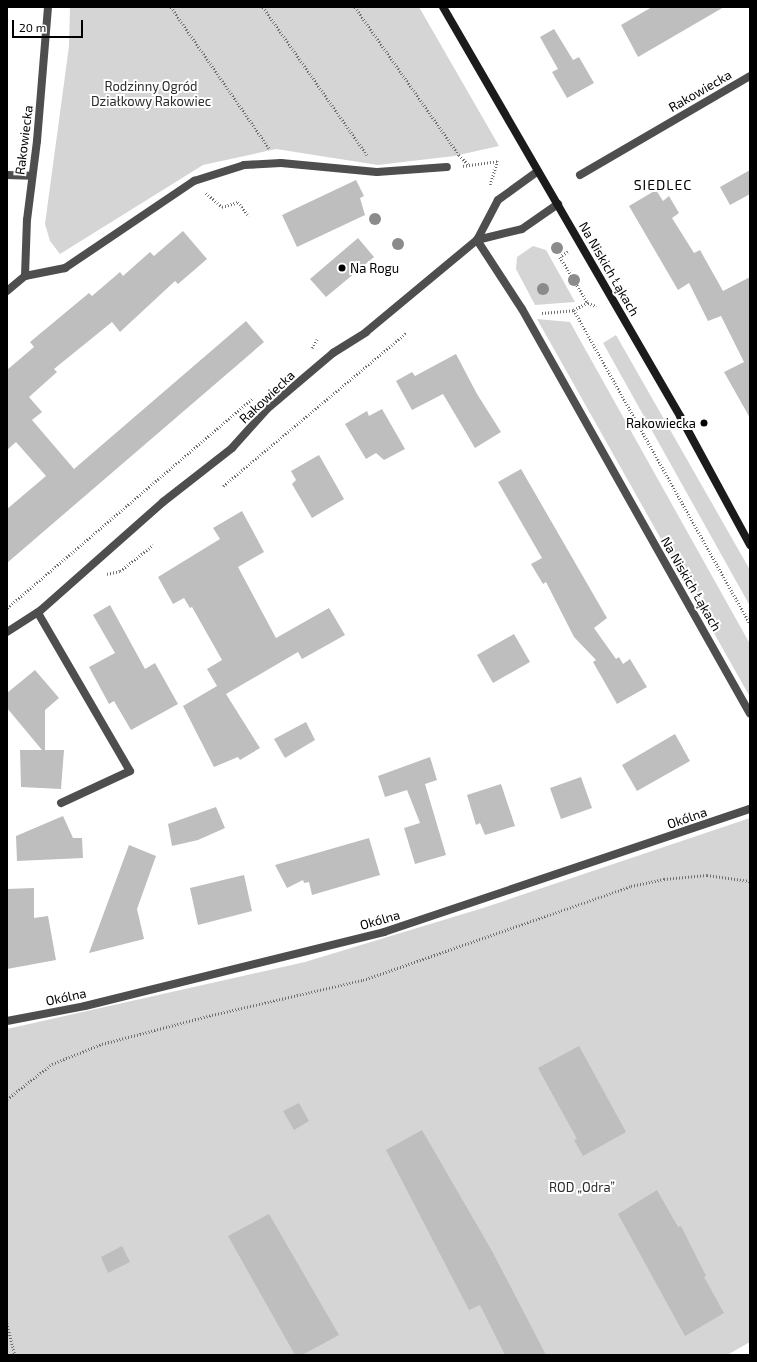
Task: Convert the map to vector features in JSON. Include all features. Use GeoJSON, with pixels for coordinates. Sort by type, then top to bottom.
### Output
{"type":"FeatureCollection","features":[{"type":"Feature","properties":{"kind":"street","name":"Rakowiecka"},"geometry":{"type":"LineString","coordinates":[[25,276],[31,176],[38,134],[48,7]]}},
{"type":"Feature","properties":{"kind":"street","name":"Na Niskich Łąkach"},"geometry":{"type":"LineString","coordinates":[[443,7],[558,204],[750,545]]}},
{"type":"Feature","properties":{"kind":"street","name":"Rakowiecka"},"geometry":{"type":"LineString","coordinates":[[580,175],[750,76]]}},
{"type":"Feature","properties":{"kind":"street"},"geometry":{"type":"LineString","coordinates":[[7,291],[25,276],[65,268],[194,181],[244,165],[281,163],[377,172],[447,168]]}},
{"type":"Feature","properties":{"kind":"street"},"geometry":{"type":"LineString","coordinates":[[477,240],[498,200],[538,171]]}},
{"type":"Feature","properties":{"kind":"street"},"geometry":{"type":"LineString","coordinates":[[7,175],[31,176]]}},
{"type":"Feature","properties":{"kind":"street","name":"Rakowiecka"},"geometry":{"type":"LineString","coordinates":[[7,632],[38,613],[163,502],[232,448],[273,404],[477,240],[522,229],[558,204]]}},
{"type":"Feature","properties":{"kind":"street","name":"Na Niskich Łąkach"},"geometry":{"type":"LineString","coordinates":[[477,240],[527,318],[750,713]]}},
{"type":"Feature","properties":{"kind":"street"},"geometry":{"type":"LineString","coordinates":[[38,613],[130,771],[61,803]]}},
{"type":"Feature","properties":{"kind":"street","name":"Okólna"},"geometry":{"type":"LineString","coordinates":[[7,1021],[85,1006],[384,932],[750,810]]}},
{"type":"Feature","properties":{"kind":"path"},"geometry":{"type":"LineString","coordinates":[[171,7],[281,163]]}},
{"type":"Feature","properties":{"kind":"path"},"geometry":{"type":"LineString","coordinates":[[263,7],[360,142],[377,172]]}},
{"type":"Feature","properties":{"kind":"path"},"geometry":{"type":"LineString","coordinates":[[354,7],[459,155],[469,165]]}},
{"type":"Feature","properties":{"kind":"path"},"geometry":{"type":"LineString","coordinates":[[447,168],[498,161],[495,175],[488,188]]}},
{"type":"Feature","properties":{"kind":"path"},"geometry":{"type":"LineString","coordinates":[[194,181],[222,207],[238,202],[249,216]]}},
{"type":"Feature","properties":{"kind":"path"},"geometry":{"type":"LineString","coordinates":[[569,251],[560,257],[588,303]]}},
{"type":"Feature","properties":{"kind":"path"},"geometry":{"type":"LineString","coordinates":[[527,318],[534,314],[574,310],[588,303],[596,305],[599,311]]}},
{"type":"Feature","properties":{"kind":"path"},"geometry":{"type":"LineString","coordinates":[[574,310],[750,624]]}},
{"type":"Feature","properties":{"kind":"path"},"geometry":{"type":"LineString","coordinates":[[223,486],[406,333]]}},
{"type":"Feature","properties":{"kind":"path"},"geometry":{"type":"LineString","coordinates":[[307,351],[317,340]]}},
{"type":"Feature","properties":{"kind":"path"},"geometry":{"type":"LineString","coordinates":[[7,608],[256,395]]}},
{"type":"Feature","properties":{"kind":"path"},"geometry":{"type":"LineString","coordinates":[[107,574],[120,571],[153,545]]}},
{"type":"Feature","properties":{"kind":"path"},"geometry":{"type":"LineString","coordinates":[[7,1099],[52,1064],[102,1044],[212,1015],[363,980],[631,886],[707,875],[750,881]]}},
{"type":"Feature","properties":{"kind":"path"},"geometry":{"type":"LineString","coordinates":[[7,1323],[15,1355]]}},
{"type":"Feature","properties":{"kind":"green space","name":"Rodzinny Ogród Działkowy Rakowiec"},"geometry":{"type":"Polygon","coordinates":[[[70,7],[419,7],[499,146],[454,156],[378,165],[276,149],[203,165],[60,254],[50,241],[45,224],[69,46],[70,7]]]}},
{"type":"Feature","properties":{"kind":"green space"},"geometry":{"type":"Polygon","coordinates":[[[533,246],[546,250],[575,302],[535,305],[516,269],[517,257],[533,246]]]}},
{"type":"Feature","properties":{"kind":"green space"},"geometry":{"type":"Polygon","coordinates":[[[537,319],[570,322],[750,644],[750,697],[537,319]]]}},
{"type":"Feature","properties":{"kind":"green space"},"geometry":{"type":"Polygon","coordinates":[[[616,335],[750,570],[750,606],[603,343],[616,335]]]}},
{"type":"Feature","properties":{"kind":"green space","name":"ROD „Odra”"},"geometry":{"type":"Polygon","coordinates":[[[750,818],[750,1342],[727,1355],[7,1355],[7,1029],[305,962],[483,908],[750,818]]]}},
{"type":"Feature","properties":{"kind":"building"},"geometry":{"type":"Polygon","coordinates":[[[652,7],[724,7],[638,57],[621,25],[652,7]]]}},
{"type":"Feature","properties":{"kind":"building"},"geometry":{"type":"Polygon","coordinates":[[[554,29],[573,60],[579,57],[594,83],[567,98],[552,72],[558,69],[540,37],[554,29]]]}},
{"type":"Feature","properties":{"kind":"building"},"geometry":{"type":"Polygon","coordinates":[[[750,170],[750,194],[730,205],[720,187],[750,170]]]}},
{"type":"Feature","properties":{"kind":"building"},"geometry":{"type":"Polygon","coordinates":[[[356,180],[364,196],[360,198],[365,215],[297,247],[282,215],[356,180]]]}},
{"type":"Feature","properties":{"kind":"building"},"geometry":{"type":"Polygon","coordinates":[[[656,190],[663,201],[669,196],[679,213],[672,218],[694,253],[700,250],[723,291],[750,277],[750,418],[724,372],[744,362],[721,316],[708,321],[689,283],[678,290],[629,206],[656,190]]]}},
{"type":"Feature","properties":{"kind":"building"},"geometry":{"type":"Polygon","coordinates":[[[183,231],[207,259],[178,284],[175,281],[120,332],[112,322],[54,369],[57,372],[29,397],[42,412],[32,420],[74,469],[246,321],[264,342],[7,563],[7,509],[46,476],[16,442],[7,450],[7,370],[34,347],[30,342],[89,293],[92,296],[120,272],[123,276],[150,252],[154,256],[183,231]]]}},
{"type":"Feature","properties":{"kind":"building","name":"Na Rogu"},"geometry":{"type":"Polygon","coordinates":[[[358,238],[374,257],[326,297],[310,279],[358,238]]]}},
{"type":"Feature","properties":{"kind":"building"},"geometry":{"type":"Polygon","coordinates":[[[456,354],[477,394],[501,432],[475,448],[443,394],[412,410],[396,381],[412,372],[415,376],[456,354]]]}},
{"type":"Feature","properties":{"kind":"building"},"geometry":{"type":"Polygon","coordinates":[[[382,409],[405,449],[384,460],[376,453],[366,459],[345,424],[367,411],[369,416],[382,409]]]}},
{"type":"Feature","properties":{"kind":"building"},"geometry":{"type":"Polygon","coordinates":[[[319,455],[344,499],[312,518],[292,484],[296,480],[291,471],[319,455]]]}},
{"type":"Feature","properties":{"kind":"building"},"geometry":{"type":"Polygon","coordinates":[[[521,469],[607,618],[594,628],[616,659],[619,657],[623,664],[630,659],[647,687],[617,704],[593,662],[596,660],[574,637],[546,582],[543,584],[531,564],[542,558],[498,482],[521,469]]]}},
{"type":"Feature","properties":{"kind":"building"},"geometry":{"type":"Polygon","coordinates":[[[242,511],[264,552],[238,567],[276,638],[329,608],[345,635],[302,659],[298,652],[226,694],[260,748],[240,760],[238,757],[214,767],[183,706],[217,686],[207,669],[222,660],[192,607],[190,608],[184,598],[173,604],[158,577],[220,539],[213,528],[242,511]]]}},
{"type":"Feature","properties":{"kind":"building"},"geometry":{"type":"Polygon","coordinates":[[[110,605],[145,669],[155,663],[178,704],[131,730],[114,701],[109,704],[89,667],[115,653],[93,615],[110,605]]]}},
{"type":"Feature","properties":{"kind":"building"},"geometry":{"type":"Polygon","coordinates":[[[514,634],[530,662],[493,683],[477,655],[514,634]]]}},
{"type":"Feature","properties":{"kind":"building"},"geometry":{"type":"Polygon","coordinates":[[[35,670],[59,698],[45,710],[45,750],[64,750],[61,789],[21,787],[20,750],[42,750],[7,708],[7,693],[35,670]]]}},
{"type":"Feature","properties":{"kind":"building"},"geometry":{"type":"Polygon","coordinates":[[[306,722],[315,740],[285,758],[274,739],[306,722]]]}},
{"type":"Feature","properties":{"kind":"building"},"geometry":{"type":"Polygon","coordinates":[[[675,734],[690,761],[637,791],[622,765],[675,734]]]}},
{"type":"Feature","properties":{"kind":"building"},"geometry":{"type":"Polygon","coordinates":[[[430,757],[437,780],[425,784],[446,855],[415,864],[404,828],[420,823],[407,790],[385,797],[378,776],[430,757]]]}},
{"type":"Feature","properties":{"kind":"building"},"geometry":{"type":"Polygon","coordinates":[[[581,777],[592,808],[561,819],[550,788],[581,777]]]}},
{"type":"Feature","properties":{"kind":"building"},"geometry":{"type":"Polygon","coordinates":[[[501,784],[515,826],[485,835],[480,823],[476,825],[467,795],[501,784]]]}},
{"type":"Feature","properties":{"kind":"building"},"geometry":{"type":"Polygon","coordinates":[[[216,807],[225,828],[198,840],[172,846],[168,824],[216,807]]]}},
{"type":"Feature","properties":{"kind":"building"},"geometry":{"type":"Polygon","coordinates":[[[63,816],[73,838],[82,838],[83,858],[17,861],[16,836],[63,816]]]}},
{"type":"Feature","properties":{"kind":"building"},"geometry":{"type":"Polygon","coordinates":[[[369,838],[380,875],[312,895],[309,882],[304,883],[303,880],[287,888],[275,865],[369,838]]]}},
{"type":"Feature","properties":{"kind":"building"},"geometry":{"type":"Polygon","coordinates":[[[129,845],[156,856],[137,909],[144,939],[89,953],[129,845]]]}},
{"type":"Feature","properties":{"kind":"building"},"geometry":{"type":"Polygon","coordinates":[[[244,875],[252,911],[198,925],[190,888],[244,875]]]}},
{"type":"Feature","properties":{"kind":"building"},"geometry":{"type":"Polygon","coordinates":[[[34,888],[34,918],[48,916],[56,960],[7,969],[7,889],[34,888]]]}},
{"type":"Feature","properties":{"kind":"building"},"geometry":{"type":"Polygon","coordinates":[[[579,1046],[626,1132],[583,1156],[574,1140],[577,1139],[538,1068],[579,1046]]]}},
{"type":"Feature","properties":{"kind":"building"},"geometry":{"type":"Polygon","coordinates":[[[299,1103],[309,1121],[294,1130],[283,1111],[299,1103]]]}},
{"type":"Feature","properties":{"kind":"building"},"geometry":{"type":"Polygon","coordinates":[[[422,1130],[492,1251],[546,1355],[505,1355],[480,1305],[469,1310],[386,1150],[422,1130]]]}},
{"type":"Feature","properties":{"kind":"building"},"geometry":{"type":"Polygon","coordinates":[[[657,1190],[678,1227],[681,1226],[706,1276],[704,1277],[724,1313],[685,1336],[618,1214],[657,1190]]]}},
{"type":"Feature","properties":{"kind":"building"},"geometry":{"type":"Polygon","coordinates":[[[269,1214],[339,1335],[302,1355],[295,1355],[228,1236],[269,1214]]]}},
{"type":"Feature","properties":{"kind":"building"},"geometry":{"type":"Polygon","coordinates":[[[122,1246],[130,1262],[108,1273],[101,1257],[122,1246]]]}},
{"type":"Feature","properties":{"kind":"place","name":"Na Rogu"},"geometry":{"type":"Point","coordinates":[342,268]}},
{"type":"Feature","properties":{"kind":"place","name":"Rakowiecka"},"geometry":{"type":"Point","coordinates":[704,423]}},
{"type":"Feature","properties":{"kind":"district","name":"SIEDLEC"},"geometry":{"type":"Point","coordinates":[663,185]}}]}
